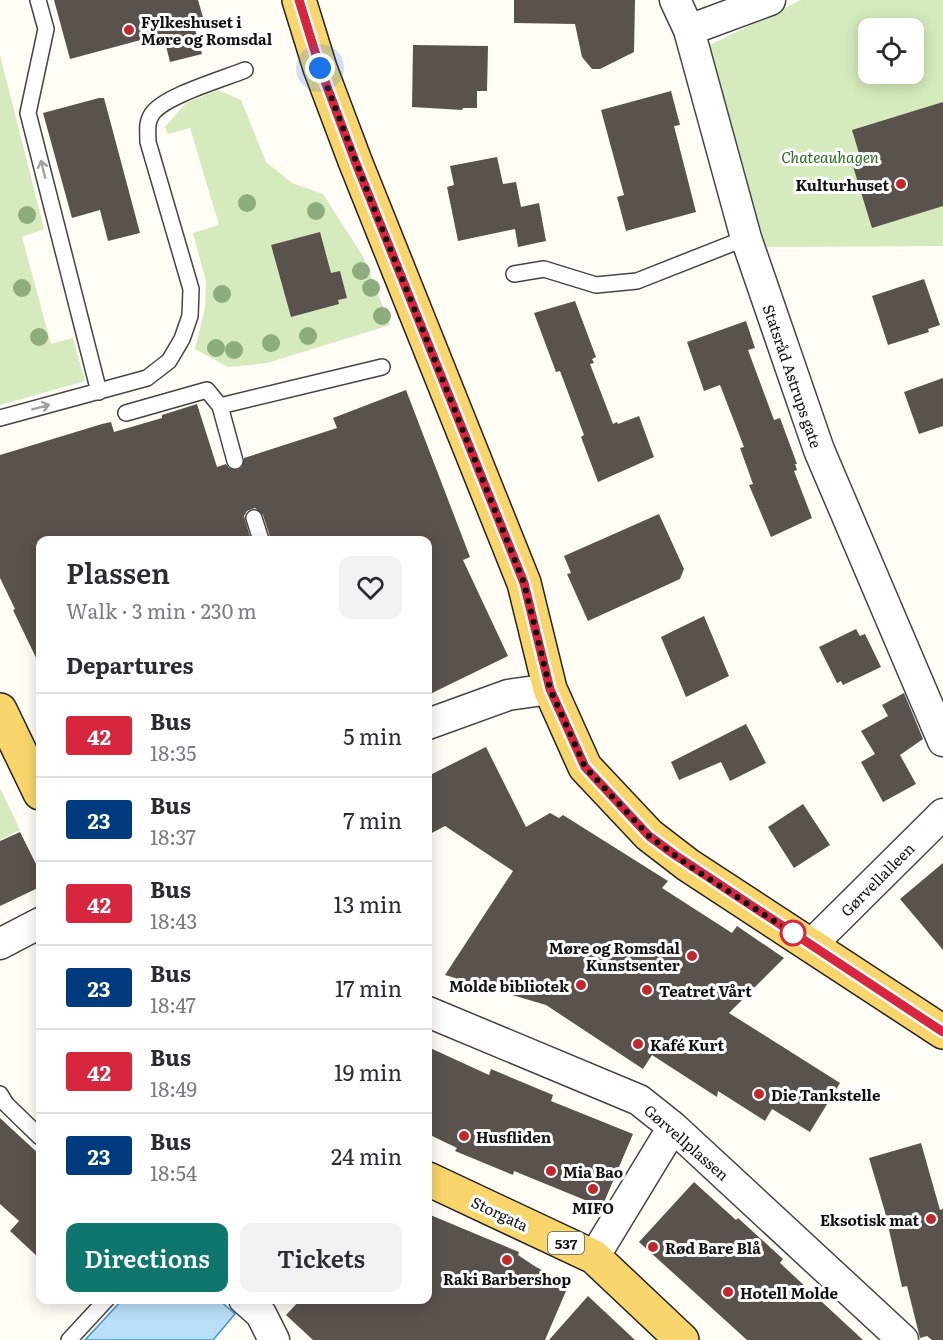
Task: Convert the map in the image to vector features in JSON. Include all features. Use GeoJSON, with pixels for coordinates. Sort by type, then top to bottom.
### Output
{"type":"FeatureCollection","features":[{"type":"Feature","properties":{"kind":"main road"},"geometry":{"type":"LineString","coordinates":[[299,0],[320,68],[355,161],[524,583],[550,689],[585,767],[649,836],[688,865],[943,1032]]}},
{"type":"Feature","properties":{"kind":"main road"},"geometry":{"type":"LineString","coordinates":[[0,710],[36,785]]}},
{"type":"Feature","properties":{"kind":"main road","name":"Storgata"},"geometry":{"type":"LineString","coordinates":[[432,1181],[594,1257],[681,1340]]}},
{"type":"Feature","properties":{"kind":"street","name":"Statsråd Astrups gate"},"geometry":{"type":"LineString","coordinates":[[675,0],[689,30],[746,238],[826,468],[943,741]]}},
{"type":"Feature","properties":{"kind":"street"},"geometry":{"type":"LineString","coordinates":[[689,30],[770,0]]}},
{"type":"Feature","properties":{"kind":"street"},"geometry":{"type":"LineString","coordinates":[[432,723],[508,695],[550,689]]}},
{"type":"Feature","properties":{"kind":"street","name":"Gørvellalleen"},"geometry":{"type":"LineString","coordinates":[[811,945],[943,814]]}},
{"type":"Feature","properties":{"kind":"street"},"geometry":{"type":"LineString","coordinates":[[0,944],[36,925]]}},
{"type":"Feature","properties":{"kind":"street","name":"Gørvellplassen"},"geometry":{"type":"LineString","coordinates":[[432,1014],[639,1100],[673,1126],[903,1340]]}},
{"type":"Feature","properties":{"kind":"street"},"geometry":{"type":"LineString","coordinates":[[594,1257],[673,1126]]}},
{"type":"Feature","properties":{"kind":"street"},"geometry":{"type":"LineString","coordinates":[[259,1304],[274,1340]]}},
{"type":"Feature","properties":{"kind":"lane"},"geometry":{"type":"LineString","coordinates":[[38,0],[46,29],[28,112],[99,392]]}},
{"type":"Feature","properties":{"kind":"lane"},"geometry":{"type":"LineString","coordinates":[[0,418],[147,378],[169,361],[182,339],[190,316],[191,289],[148,142],[148,123],[153,112],[169,99],[245,70]]}},
{"type":"Feature","properties":{"kind":"lane"},"geometry":{"type":"LineString","coordinates":[[514,274],[544,269],[596,285],[638,281],[746,238]]}},
{"type":"Feature","properties":{"kind":"lane"},"geometry":{"type":"LineString","coordinates":[[220,406],[382,366]]}},
{"type":"Feature","properties":{"kind":"lane"},"geometry":{"type":"LineString","coordinates":[[126,413],[207,390],[220,406],[235,461]]}},
{"type":"Feature","properties":{"kind":"lane"},"geometry":{"type":"LineString","coordinates":[[254,518],[260,536]]}},
{"type":"Feature","properties":{"kind":"lane"},"geometry":{"type":"LineString","coordinates":[[0,1094],[6,1104],[36,1133]]}},
{"type":"Feature","properties":{"kind":"lane"},"geometry":{"type":"LineString","coordinates":[[69,1340],[102,1304]]}},
{"type":"Feature","properties":{"kind":"green space","name":"Chateauhagen"},"geometry":{"type":"Polygon","coordinates":[[[801,0],[943,0],[943,246],[767,247],[731,149],[708,46],[801,0]]]}},
{"type":"Feature","properties":{"kind":"green space"},"geometry":{"type":"Polygon","coordinates":[[[0,55],[44,229],[22,237],[51,344],[73,338],[85,381],[0,405],[0,55]]]}},
{"type":"Feature","properties":{"kind":"green space"},"geometry":{"type":"Polygon","coordinates":[[[218,90],[241,100],[266,162],[292,183],[323,194],[364,258],[390,325],[267,363],[228,367],[195,349],[205,308],[206,281],[193,233],[219,225],[190,128],[168,134],[165,127],[186,103],[218,90]]]}},
{"type":"Feature","properties":{"kind":"green space"},"geometry":{"type":"Polygon","coordinates":[[[0,788],[20,830],[0,840],[0,788]]]}},
{"type":"Feature","properties":{"kind":"water"},"geometry":{"type":"Polygon","coordinates":[[[118,1304],[224,1304],[235,1314],[213,1340],[85,1340],[118,1304]]]}},
{"type":"Feature","properties":{"kind":"building","name":"Fylkeshuset i Møre og Romsdal"},"geometry":{"type":"Polygon","coordinates":[[[54,0],[198,0],[205,24],[194,26],[202,54],[170,62],[163,34],[70,59],[54,0]]]}},
{"type":"Feature","properties":{"kind":"building"},"geometry":{"type":"Polygon","coordinates":[[[514,0],[635,0],[634,52],[600,69],[592,69],[582,57],[575,24],[514,23],[514,0]]]}},
{"type":"Feature","properties":{"kind":"building"},"geometry":{"type":"Polygon","coordinates":[[[413,45],[488,46],[487,91],[477,91],[477,108],[463,108],[462,110],[412,107],[413,45]]]}},
{"type":"Feature","properties":{"kind":"building"},"geometry":{"type":"Polygon","coordinates":[[[671,91],[680,125],[674,126],[696,212],[626,231],[617,197],[624,195],[601,110],[671,91]]]}},
{"type":"Feature","properties":{"kind":"building"},"geometry":{"type":"Polygon","coordinates":[[[104,98],[140,233],[108,241],[100,210],[72,218],[43,113],[104,98]]]}},
{"type":"Feature","properties":{"kind":"building","name":"Kulturhuset"},"geometry":{"type":"Polygon","coordinates":[[[943,102],[943,206],[872,228],[852,163],[861,160],[852,130],[943,102]]]}},
{"type":"Feature","properties":{"kind":"building"},"geometry":{"type":"Polygon","coordinates":[[[497,157],[503,184],[516,182],[521,207],[539,203],[546,241],[518,247],[515,229],[458,241],[447,187],[454,185],[450,166],[497,157]]]}},
{"type":"Feature","properties":{"kind":"building"},"geometry":{"type":"Polygon","coordinates":[[[320,232],[331,273],[340,271],[347,298],[338,300],[339,304],[291,317],[271,245],[320,232]]]}},
{"type":"Feature","properties":{"kind":"building"},"geometry":{"type":"Polygon","coordinates":[[[924,279],[940,325],[928,329],[929,332],[888,345],[872,296],[924,279]]]}},
{"type":"Feature","properties":{"kind":"building"},"geometry":{"type":"Polygon","coordinates":[[[575,301],[596,357],[592,359],[594,363],[590,364],[613,424],[639,416],[654,457],[598,482],[581,437],[584,435],[560,371],[556,372],[534,313],[575,301]]]}},
{"type":"Feature","properties":{"kind":"building"},"geometry":{"type":"Polygon","coordinates":[[[746,321],[755,348],[748,350],[774,420],[780,418],[797,464],[795,464],[797,470],[794,471],[812,518],[771,537],[749,485],[753,484],[740,448],[744,447],[720,385],[704,391],[687,342],[746,321]]]}},
{"type":"Feature","properties":{"kind":"building"},"geometry":{"type":"Polygon","coordinates":[[[943,378],[943,426],[919,434],[904,392],[943,378]]]}},
{"type":"Feature","properties":{"kind":"building"},"geometry":{"type":"Polygon","coordinates":[[[406,390],[470,557],[463,560],[508,656],[432,693],[432,536],[270,536],[263,515],[255,508],[247,511],[244,516],[250,536],[36,536],[36,658],[0,578],[0,455],[111,422],[114,432],[162,418],[162,415],[197,404],[217,467],[226,464],[229,468],[237,470],[242,467],[244,458],[337,428],[333,418],[406,390]]]}},
{"type":"Feature","properties":{"kind":"building"},"geometry":{"type":"Polygon","coordinates":[[[659,514],[684,569],[680,579],[588,621],[567,574],[571,573],[564,556],[659,514]]]}},
{"type":"Feature","properties":{"kind":"building"},"geometry":{"type":"Polygon","coordinates":[[[704,616],[729,676],[686,697],[661,637],[704,616]]]}},
{"type":"Feature","properties":{"kind":"building"},"geometry":{"type":"Polygon","coordinates":[[[856,629],[860,636],[865,634],[881,667],[843,685],[841,681],[837,683],[819,647],[856,629]]]}},
{"type":"Feature","properties":{"kind":"building"},"geometry":{"type":"Polygon","coordinates":[[[904,693],[923,739],[900,755],[916,784],[883,802],[861,762],[875,754],[861,731],[888,716],[882,705],[904,693]]]}},
{"type":"Feature","properties":{"kind":"building"},"geometry":{"type":"Polygon","coordinates":[[[746,724],[766,763],[730,781],[721,762],[679,780],[671,762],[746,724]]]}},
{"type":"Feature","properties":{"kind":"building"},"geometry":{"type":"Polygon","coordinates":[[[486,747],[526,827],[550,813],[559,818],[563,815],[668,881],[662,888],[732,933],[737,926],[784,958],[729,1013],[840,1083],[810,1132],[772,1109],[765,1121],[718,1091],[717,1097],[652,1055],[643,1069],[546,1005],[445,975],[513,871],[445,826],[432,833],[432,774],[486,747]]]}},
{"type":"Feature","properties":{"kind":"building"},"geometry":{"type":"Polygon","coordinates":[[[803,804],[830,845],[794,868],[768,827],[803,804]]]}},
{"type":"Feature","properties":{"kind":"building"},"geometry":{"type":"Polygon","coordinates":[[[20,832],[36,864],[36,889],[0,906],[0,841],[20,832]]]}},
{"type":"Feature","properties":{"kind":"building"},"geometry":{"type":"Polygon","coordinates":[[[943,863],[943,950],[900,899],[943,863]]]}},
{"type":"Feature","properties":{"kind":"building"},"geometry":{"type":"Polygon","coordinates":[[[432,1049],[489,1075],[491,1069],[553,1095],[551,1101],[633,1134],[602,1207],[514,1171],[513,1175],[455,1151],[457,1148],[432,1136],[432,1049]]]}},
{"type":"Feature","properties":{"kind":"building"},"geometry":{"type":"Polygon","coordinates":[[[0,1118],[36,1151],[36,1255],[10,1231],[19,1221],[0,1204],[0,1118]]]}},
{"type":"Feature","properties":{"kind":"building"},"geometry":{"type":"Polygon","coordinates":[[[921,1143],[940,1210],[943,1209],[943,1340],[932,1340],[927,1336],[920,1338],[907,1286],[902,1287],[885,1212],[869,1158],[921,1143]]]}},
{"type":"Feature","properties":{"kind":"building"},"geometry":{"type":"Polygon","coordinates":[[[694,1182],[783,1259],[780,1263],[863,1340],[747,1340],[639,1242],[694,1182]]]}},
{"type":"Feature","properties":{"kind":"building"},"geometry":{"type":"Polygon","coordinates":[[[432,1216],[519,1252],[518,1255],[536,1267],[569,1284],[545,1340],[313,1340],[286,1315],[296,1304],[432,1304],[432,1216]]]}},
{"type":"Feature","properties":{"kind":"building"},"geometry":{"type":"Polygon","coordinates":[[[588,1296],[635,1340],[549,1340],[588,1296]]]}},
{"type":"Feature","properties":{"kind":"bus line","name":"42"},"geometry":{"type":"LineString","coordinates":[[299,0],[320,68],[355,161],[524,583],[550,689],[585,767],[649,836],[688,865],[943,1032]]}},
{"type":"Feature","properties":{"kind":"place","name":"Fylkeshuset i Møre og Romsdal"},"geometry":{"type":"Point","coordinates":[129,30]}},
{"type":"Feature","properties":{"kind":"place","name":"Kulturhuset"},"geometry":{"type":"Point","coordinates":[901,184]}},
{"type":"Feature","properties":{"kind":"place","name":"Møre og Romsdal Kunstsenter"},"geometry":{"type":"Point","coordinates":[692,956]}},
{"type":"Feature","properties":{"kind":"place","name":"Molde bibliotek"},"geometry":{"type":"Point","coordinates":[581,985]}},
{"type":"Feature","properties":{"kind":"place","name":"Teatret Vårt"},"geometry":{"type":"Point","coordinates":[647,990]}},
{"type":"Feature","properties":{"kind":"place","name":"Kafé Kurt"},"geometry":{"type":"Point","coordinates":[638,1044]}},
{"type":"Feature","properties":{"kind":"place","name":"Die Tankstelle"},"geometry":{"type":"Point","coordinates":[759,1094]}},
{"type":"Feature","properties":{"kind":"place","name":"Husfliden"},"geometry":{"type":"Point","coordinates":[464,1136]}},
{"type":"Feature","properties":{"kind":"place","name":"Mia Bao"},"geometry":{"type":"Point","coordinates":[551,1171]}},
{"type":"Feature","properties":{"kind":"place","name":"MIFO"},"geometry":{"type":"Point","coordinates":[593,1189]}},
{"type":"Feature","properties":{"kind":"place","name":"Eksotisk mat"},"geometry":{"type":"Point","coordinates":[931,1219]}},
{"type":"Feature","properties":{"kind":"place","name":"Rød Bare Blå"},"geometry":{"type":"Point","coordinates":[653,1247]}},
{"type":"Feature","properties":{"kind":"place","name":"Raki Barbershop"},"geometry":{"type":"Point","coordinates":[507,1260]}},
{"type":"Feature","properties":{"kind":"place","name":"Hotell Molde"},"geometry":{"type":"Point","coordinates":[728,1292]}},
{"type":"Feature","properties":{"kind":"route"},"geometry":{"type":"LineString","coordinates":[[320,68],[524,583],[550,689],[585,767],[649,836],[688,865],[793,933]]}}]}
